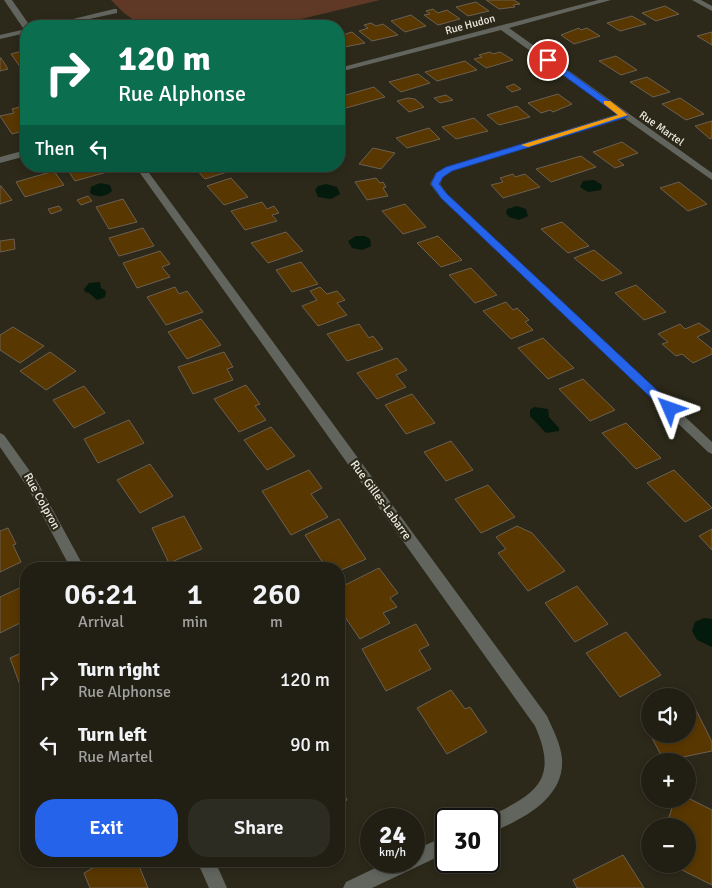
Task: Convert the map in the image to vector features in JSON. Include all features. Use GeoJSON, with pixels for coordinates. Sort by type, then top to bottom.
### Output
{"type":"FeatureCollection","features":[{"type":"Feature","properties":{"kind":"street"},"geometry":{"type":"LineString","coordinates":[[8,0],[22,20]]}},
{"type":"Feature","properties":{"kind":"street","name":"Rue Hudon"},"geometry":{"type":"LineString","coordinates":[[345,68],[607,0]]}},
{"type":"Feature","properties":{"kind":"street"},"geometry":{"type":"LineString","coordinates":[[696,0],[712,9]]}},
{"type":"Feature","properties":{"kind":"street"},"geometry":{"type":"LineString","coordinates":[[74,20],[114,11]]}},
{"type":"Feature","properties":{"kind":"street","name":"Rue Martel"},"geometry":{"type":"LineString","coordinates":[[502,27],[712,177]]}},
{"type":"Feature","properties":{"kind":"street"},"geometry":{"type":"LineString","coordinates":[[0,37],[20,32]]}},
{"type":"Feature","properties":{"kind":"street"},"geometry":{"type":"LineString","coordinates":[[624,115],[449,169],[439,175],[435,184],[444,196],[712,449]]}},
{"type":"Feature","properties":{"kind":"street"},"geometry":{"type":"LineString","coordinates":[[0,160],[20,155]]}},
{"type":"Feature","properties":{"kind":"street","name":"Rue Gilles-Labarre"},"geometry":{"type":"LineString","coordinates":[[143,172],[542,721],[548,734],[554,761],[550,783],[542,795],[524,808],[500,819]]}},
{"type":"Feature","properties":{"kind":"street","name":"Rue Colpron"},"geometry":{"type":"LineString","coordinates":[[0,438],[19,461],[41,498],[74,562]]}},
{"type":"Feature","properties":{"kind":"street"},"geometry":{"type":"LineString","coordinates":[[209,867],[218,888]]}},
{"type":"Feature","properties":{"kind":"street"},"geometry":{"type":"LineString","coordinates":[[352,888],[384,873]]}},
{"type":"Feature","properties":{"kind":"shaded area"},"geometry":{"type":"Polygon","coordinates":[[[111,0],[380,0],[297,20],[134,20],[111,0]]]}},
{"type":"Feature","properties":{"kind":"shaded area"},"geometry":{"type":"Polygon","coordinates":[[[594,180],[602,185],[601,190],[588,192],[580,187],[583,181],[594,180]]]}},
{"type":"Feature","properties":{"kind":"shaded area"},"geometry":{"type":"Polygon","coordinates":[[[100,183],[110,185],[112,191],[107,195],[101,196],[90,193],[91,187],[100,183]]]}},
{"type":"Feature","properties":{"kind":"shaded area"},"geometry":{"type":"Polygon","coordinates":[[[326,184],[337,187],[340,194],[331,199],[318,197],[315,190],[318,186],[326,184]]]}},
{"type":"Feature","properties":{"kind":"shaded area"},"geometry":{"type":"Polygon","coordinates":[[[517,206],[526,209],[528,216],[519,220],[509,217],[506,213],[507,209],[517,206]]]}},
{"type":"Feature","properties":{"kind":"shaded area"},"geometry":{"type":"Polygon","coordinates":[[[356,236],[365,236],[370,239],[371,246],[362,250],[352,248],[348,241],[356,236]]]}},
{"type":"Feature","properties":{"kind":"shaded area"},"geometry":{"type":"Polygon","coordinates":[[[100,282],[101,288],[106,291],[105,297],[97,300],[85,292],[84,289],[89,283],[100,282]]]}},
{"type":"Feature","properties":{"kind":"shaded area"},"geometry":{"type":"Polygon","coordinates":[[[534,407],[548,409],[549,417],[559,428],[559,431],[546,433],[530,416],[530,410],[534,407]]]}},
{"type":"Feature","properties":{"kind":"shaded area"},"geometry":{"type":"Polygon","coordinates":[[[704,618],[712,619],[712,647],[697,640],[692,631],[695,622],[704,618]]]}},
{"type":"Feature","properties":{"kind":"building"},"geometry":{"type":"Polygon","coordinates":[[[486,0],[514,0],[520,4],[513,5],[515,7],[499,9],[486,0]]]}},
{"type":"Feature","properties":{"kind":"building"},"geometry":{"type":"Polygon","coordinates":[[[476,2],[489,11],[468,16],[456,7],[476,2]]]}},
{"type":"Feature","properties":{"kind":"building"},"geometry":{"type":"Polygon","coordinates":[[[665,6],[679,14],[656,21],[642,13],[665,6]]]}},
{"type":"Feature","properties":{"kind":"building"},"geometry":{"type":"Polygon","coordinates":[[[433,9],[438,13],[447,10],[460,19],[438,25],[424,15],[430,14],[426,11],[433,9]]]}},
{"type":"Feature","properties":{"kind":"building"},"geometry":{"type":"Polygon","coordinates":[[[411,15],[426,26],[405,32],[391,21],[411,15]]]}},
{"type":"Feature","properties":{"kind":"building"},"geometry":{"type":"Polygon","coordinates":[[[632,16],[646,24],[620,31],[607,23],[632,16]]]}},
{"type":"Feature","properties":{"kind":"building"},"geometry":{"type":"Polygon","coordinates":[[[371,23],[376,26],[383,24],[398,35],[372,41],[359,31],[368,28],[364,25],[371,23]]]}},
{"type":"Feature","properties":{"kind":"building"},"geometry":{"type":"Polygon","coordinates":[[[579,28],[581,30],[587,28],[600,36],[574,44],[561,35],[579,28]]]}},
{"type":"Feature","properties":{"kind":"building"},"geometry":{"type":"Polygon","coordinates":[[[352,32],[365,43],[345,47],[345,34],[352,32]]]}},
{"type":"Feature","properties":{"kind":"building"},"geometry":{"type":"Polygon","coordinates":[[[712,32],[712,45],[697,36],[712,32]]]}},
{"type":"Feature","properties":{"kind":"building"},"geometry":{"type":"Polygon","coordinates":[[[20,52],[20,67],[11,54],[20,52]]]}},
{"type":"Feature","properties":{"kind":"building"},"geometry":{"type":"Polygon","coordinates":[[[490,52],[493,54],[500,52],[513,60],[486,68],[474,59],[482,57],[479,55],[490,52]]]}},
{"type":"Feature","properties":{"kind":"building"},"geometry":{"type":"Polygon","coordinates":[[[616,56],[637,70],[621,75],[599,61],[616,56]]]}},
{"type":"Feature","properties":{"kind":"building"},"geometry":{"type":"Polygon","coordinates":[[[1,58],[8,69],[0,71],[1,58]]]}},
{"type":"Feature","properties":{"kind":"building"},"geometry":{"type":"Polygon","coordinates":[[[465,61],[477,70],[437,81],[425,72],[465,61]]]}},
{"type":"Feature","properties":{"kind":"building"},"geometry":{"type":"Polygon","coordinates":[[[418,74],[430,83],[401,92],[389,82],[418,74]]]}},
{"type":"Feature","properties":{"kind":"building"},"geometry":{"type":"Polygon","coordinates":[[[647,77],[670,92],[653,97],[630,82],[647,77]]]}},
{"type":"Feature","properties":{"kind":"building"},"geometry":{"type":"Polygon","coordinates":[[[514,84],[521,89],[512,92],[506,87],[514,84]]]}},
{"type":"Feature","properties":{"kind":"building"},"geometry":{"type":"Polygon","coordinates":[[[374,87],[385,97],[346,108],[345,95],[374,87]]]}},
{"type":"Feature","properties":{"kind":"building"},"geometry":{"type":"Polygon","coordinates":[[[558,94],[572,104],[553,112],[550,110],[541,113],[528,103],[558,94]]]}},
{"type":"Feature","properties":{"kind":"building"},"geometry":{"type":"Polygon","coordinates":[[[446,95],[453,100],[440,103],[434,98],[446,95]]]}},
{"type":"Feature","properties":{"kind":"building"},"geometry":{"type":"Polygon","coordinates":[[[408,98],[415,99],[424,107],[409,112],[397,101],[408,98]]]}},
{"type":"Feature","properties":{"kind":"building"},"geometry":{"type":"Polygon","coordinates":[[[680,98],[704,114],[686,120],[662,104],[680,98]]]}},
{"type":"Feature","properties":{"kind":"building"},"geometry":{"type":"Polygon","coordinates":[[[517,106],[530,117],[499,125],[487,115],[517,106]]]}},
{"type":"Feature","properties":{"kind":"building"},"geometry":{"type":"Polygon","coordinates":[[[20,107],[20,132],[12,134],[0,116],[14,113],[12,109],[20,107]]]}},
{"type":"Feature","properties":{"kind":"building"},"geometry":{"type":"Polygon","coordinates":[[[474,118],[488,131],[456,139],[442,127],[474,118]]]}},
{"type":"Feature","properties":{"kind":"building"},"geometry":{"type":"Polygon","coordinates":[[[712,121],[712,138],[710,139],[695,126],[712,121]]]}},
{"type":"Feature","properties":{"kind":"building"},"geometry":{"type":"Polygon","coordinates":[[[429,128],[440,139],[407,148],[396,138],[429,128]]]}},
{"type":"Feature","properties":{"kind":"building"},"geometry":{"type":"Polygon","coordinates":[[[622,142],[638,153],[618,160],[624,165],[615,168],[593,152],[622,142]]]}},
{"type":"Feature","properties":{"kind":"building"},"geometry":{"type":"Polygon","coordinates":[[[373,148],[395,153],[381,169],[359,164],[373,148]]]}},
{"type":"Feature","properties":{"kind":"building"},"geometry":{"type":"Polygon","coordinates":[[[581,156],[596,167],[551,182],[536,169],[581,156]]]}},
{"type":"Feature","properties":{"kind":"building"},"geometry":{"type":"Polygon","coordinates":[[[55,172],[64,185],[25,197],[16,182],[55,172]]]}},
{"type":"Feature","properties":{"kind":"building"},"geometry":{"type":"Polygon","coordinates":[[[69,172],[107,172],[75,181],[69,172]]]}},
{"type":"Feature","properties":{"kind":"building"},"geometry":{"type":"Polygon","coordinates":[[[199,172],[227,172],[205,179],[199,172]]]}},
{"type":"Feature","properties":{"kind":"building"},"geometry":{"type":"Polygon","coordinates":[[[513,174],[515,177],[525,174],[540,187],[503,198],[491,185],[503,182],[500,178],[513,174]]]}},
{"type":"Feature","properties":{"kind":"building"},"geometry":{"type":"Polygon","coordinates":[[[231,178],[248,197],[224,205],[207,186],[231,178]]]}},
{"type":"Feature","properties":{"kind":"building"},"geometry":{"type":"Polygon","coordinates":[[[376,178],[380,183],[383,182],[386,187],[383,188],[388,196],[367,200],[355,182],[376,178]]]}},
{"type":"Feature","properties":{"kind":"building"},"geometry":{"type":"Polygon","coordinates":[[[679,182],[707,204],[688,211],[660,188],[679,182]]]}},
{"type":"Feature","properties":{"kind":"building"},"geometry":{"type":"Polygon","coordinates":[[[1,186],[12,200],[0,204],[1,186]]]}},
{"type":"Feature","properties":{"kind":"building"},"geometry":{"type":"Polygon","coordinates":[[[88,196],[92,201],[81,205],[77,200],[88,196]]]}},
{"type":"Feature","properties":{"kind":"building"},"geometry":{"type":"Polygon","coordinates":[[[123,199],[137,222],[109,229],[96,207],[123,199]]]}},
{"type":"Feature","properties":{"kind":"building"},"geometry":{"type":"Polygon","coordinates":[[[262,202],[267,209],[274,206],[279,213],[272,215],[277,221],[245,230],[231,211],[262,202]]]}},
{"type":"Feature","properties":{"kind":"building"},"geometry":{"type":"Polygon","coordinates":[[[405,204],[426,227],[403,234],[382,211],[405,204]]]}},
{"type":"Feature","properties":{"kind":"building"},"geometry":{"type":"Polygon","coordinates":[[[59,206],[62,210],[51,214],[48,209],[59,206]]]}},
{"type":"Feature","properties":{"kind":"building"},"geometry":{"type":"Polygon","coordinates":[[[562,222],[589,246],[568,253],[541,229],[562,222]]]}},
{"type":"Feature","properties":{"kind":"building"},"geometry":{"type":"Polygon","coordinates":[[[143,228],[154,246],[119,256],[109,238],[143,228]]]}},
{"type":"Feature","properties":{"kind":"building"},"geometry":{"type":"Polygon","coordinates":[[[286,232],[303,251],[268,263],[251,243],[286,232]]]}},
{"type":"Feature","properties":{"kind":"building"},"geometry":{"type":"Polygon","coordinates":[[[438,236],[462,260],[441,267],[417,243],[438,236]]]}},
{"type":"Feature","properties":{"kind":"building"},"geometry":{"type":"Polygon","coordinates":[[[14,239],[15,249],[0,252],[0,241],[14,239]]]}},
{"type":"Feature","properties":{"kind":"building"},"geometry":{"type":"Polygon","coordinates":[[[594,250],[622,273],[602,281],[574,258],[594,250]]]}},
{"type":"Feature","properties":{"kind":"building"},"geometry":{"type":"Polygon","coordinates":[[[160,251],[170,264],[162,267],[170,277],[137,288],[123,263],[160,251]]]}},
{"type":"Feature","properties":{"kind":"building"},"geometry":{"type":"Polygon","coordinates":[[[301,262],[318,284],[292,292],[276,270],[301,262]]]}},
{"type":"Feature","properties":{"kind":"building"},"geometry":{"type":"Polygon","coordinates":[[[471,268],[497,295],[475,303],[449,275],[471,268]]]}},
{"type":"Feature","properties":{"kind":"building"},"geometry":{"type":"Polygon","coordinates":[[[636,285],[666,312],[644,320],[615,293],[636,285]]]}},
{"type":"Feature","properties":{"kind":"building"},"geometry":{"type":"Polygon","coordinates":[[[175,287],[179,294],[187,291],[203,312],[166,325],[147,297],[175,287]]]}},
{"type":"Feature","properties":{"kind":"building"},"geometry":{"type":"Polygon","coordinates":[[[320,287],[327,294],[337,291],[345,300],[337,303],[347,315],[318,326],[302,306],[317,300],[310,291],[320,287]]]}},
{"type":"Feature","properties":{"kind":"building"},"geometry":{"type":"Polygon","coordinates":[[[506,302],[513,310],[517,308],[529,320],[525,322],[533,330],[511,339],[483,311],[506,302]]]}},
{"type":"Feature","properties":{"kind":"building"},"geometry":{"type":"Polygon","coordinates":[[[201,319],[221,345],[187,359],[168,332],[201,319]]]}},
{"type":"Feature","properties":{"kind":"building"},"geometry":{"type":"Polygon","coordinates":[[[699,323],[710,331],[697,337],[712,349],[712,354],[693,363],[682,354],[676,356],[662,344],[668,342],[658,334],[680,324],[685,329],[699,323]]]}},
{"type":"Feature","properties":{"kind":"building"},"geometry":{"type":"Polygon","coordinates":[[[359,324],[369,338],[373,336],[383,349],[347,361],[327,334],[359,324]]]}},
{"type":"Feature","properties":{"kind":"building"},"geometry":{"type":"Polygon","coordinates":[[[13,327],[44,346],[20,363],[0,350],[0,335],[13,327]]]}},
{"type":"Feature","properties":{"kind":"building"},"geometry":{"type":"Polygon","coordinates":[[[543,338],[574,368],[548,379],[518,348],[543,338]]]}},
{"type":"Feature","properties":{"kind":"building"},"geometry":{"type":"Polygon","coordinates":[[[50,352],[76,371],[46,390],[20,371],[50,352]]]}},
{"type":"Feature","properties":{"kind":"building"},"geometry":{"type":"Polygon","coordinates":[[[224,352],[233,367],[227,369],[233,380],[193,394],[178,367],[224,352]]]}},
{"type":"Feature","properties":{"kind":"building"},"geometry":{"type":"Polygon","coordinates":[[[397,358],[407,370],[396,375],[406,387],[377,399],[357,373],[397,358]]]}},
{"type":"Feature","properties":{"kind":"building"},"geometry":{"type":"Polygon","coordinates":[[[583,379],[615,410],[590,421],[559,389],[583,379]]]}},
{"type":"Feature","properties":{"kind":"building"},"geometry":{"type":"Polygon","coordinates":[[[246,385],[260,404],[255,406],[266,420],[239,432],[214,399],[246,385]]]}},
{"type":"Feature","properties":{"kind":"building"},"geometry":{"type":"Polygon","coordinates":[[[84,386],[105,413],[74,428],[53,400],[84,386]]]}},
{"type":"Feature","properties":{"kind":"building"},"geometry":{"type":"Polygon","coordinates":[[[412,394],[435,423],[406,434],[385,405],[412,394]]]}},
{"type":"Feature","properties":{"kind":"building"},"geometry":{"type":"Polygon","coordinates":[[[129,420],[144,443],[98,463],[84,439],[129,420]]]}},
{"type":"Feature","properties":{"kind":"building"},"geometry":{"type":"Polygon","coordinates":[[[626,423],[661,458],[636,469],[602,433],[626,423]]]}},
{"type":"Feature","properties":{"kind":"building"},"geometry":{"type":"Polygon","coordinates":[[[271,427],[295,456],[267,470],[244,440],[271,427]]]}},
{"type":"Feature","properties":{"kind":"building"},"geometry":{"type":"Polygon","coordinates":[[[451,441],[473,470],[446,481],[424,452],[451,441]]]}},
{"type":"Feature","properties":{"kind":"building"},"geometry":{"type":"Polygon","coordinates":[[[150,464],[173,496],[140,513],[117,480],[150,464]]]}},
{"type":"Feature","properties":{"kind":"building"},"geometry":{"type":"Polygon","coordinates":[[[309,470],[322,488],[311,494],[328,517],[291,535],[262,491],[309,470]]]}},
{"type":"Feature","properties":{"kind":"building"},"geometry":{"type":"Polygon","coordinates":[[[674,470],[712,508],[685,522],[647,483],[674,470]]]}},
{"type":"Feature","properties":{"kind":"building"},"geometry":{"type":"Polygon","coordinates":[[[488,485],[515,517],[481,533],[455,499],[488,485]]]}},
{"type":"Feature","properties":{"kind":"building"},"geometry":{"type":"Polygon","coordinates":[[[184,516],[202,549],[169,562],[152,528],[184,516]]]}},
{"type":"Feature","properties":{"kind":"building"},"geometry":{"type":"Polygon","coordinates":[[[339,519],[366,559],[345,568],[345,562],[322,562],[305,535],[339,519]]]}},
{"type":"Feature","properties":{"kind":"building"},"geometry":{"type":"Polygon","coordinates":[[[517,526],[532,533],[565,571],[528,591],[498,553],[506,549],[496,537],[517,526]]]}},
{"type":"Feature","properties":{"kind":"building"},"geometry":{"type":"Polygon","coordinates":[[[8,528],[16,544],[13,545],[21,562],[0,572],[0,531],[8,528]]]}},
{"type":"Feature","properties":{"kind":"building"},"geometry":{"type":"Polygon","coordinates":[[[712,529],[712,550],[699,536],[712,529]]]}},
{"type":"Feature","properties":{"kind":"building"},"geometry":{"type":"Polygon","coordinates":[[[379,568],[398,593],[390,598],[397,607],[383,613],[390,623],[360,639],[345,617],[345,585],[379,568]]]}},
{"type":"Feature","properties":{"kind":"building"},"geometry":{"type":"Polygon","coordinates":[[[577,586],[608,624],[575,642],[545,603],[577,586]]]}},
{"type":"Feature","properties":{"kind":"building"},"geometry":{"type":"Polygon","coordinates":[[[20,588],[20,623],[0,633],[0,597],[20,588]]]}},
{"type":"Feature","properties":{"kind":"building"},"geometry":{"type":"Polygon","coordinates":[[[416,624],[429,645],[419,650],[431,669],[386,691],[362,649],[416,624]]]}},
{"type":"Feature","properties":{"kind":"building"},"geometry":{"type":"Polygon","coordinates":[[[626,632],[661,675],[620,697],[586,653],[626,632]]]}},
{"type":"Feature","properties":{"kind":"building"},"geometry":{"type":"Polygon","coordinates":[[[20,654],[20,685],[10,658],[20,654]]]}},
{"type":"Feature","properties":{"kind":"building"},"geometry":{"type":"Polygon","coordinates":[[[451,690],[465,709],[470,707],[487,732],[447,754],[417,708],[451,690]]]}},
{"type":"Feature","properties":{"kind":"building"},"geometry":{"type":"Polygon","coordinates":[[[696,710],[712,742],[712,751],[696,754],[660,753],[655,743],[696,743],[696,710]]]}},
{"type":"Feature","properties":{"kind":"building"},"geometry":{"type":"Polygon","coordinates":[[[696,802],[712,810],[712,885],[688,873],[696,873],[696,818],[669,818],[672,808],[696,808],[696,802]]]}},
{"type":"Feature","properties":{"kind":"building"},"geometry":{"type":"Polygon","coordinates":[[[623,855],[644,888],[577,888],[573,880],[623,855]]]}},
{"type":"Feature","properties":{"kind":"building"},"geometry":{"type":"Polygon","coordinates":[[[94,867],[139,867],[148,888],[90,888],[84,873],[94,867]]]}},
{"type":"Feature","properties":{"kind":"slow traffic"},"geometry":{"type":"LineString","coordinates":[[525,145],[624,115],[607,103]]}},
{"type":"Feature","properties":{"kind":"route"},"geometry":{"type":"LineString","coordinates":[[548,60],[624,115],[449,169],[439,175],[435,184],[444,196],[670,409]]}}]}
